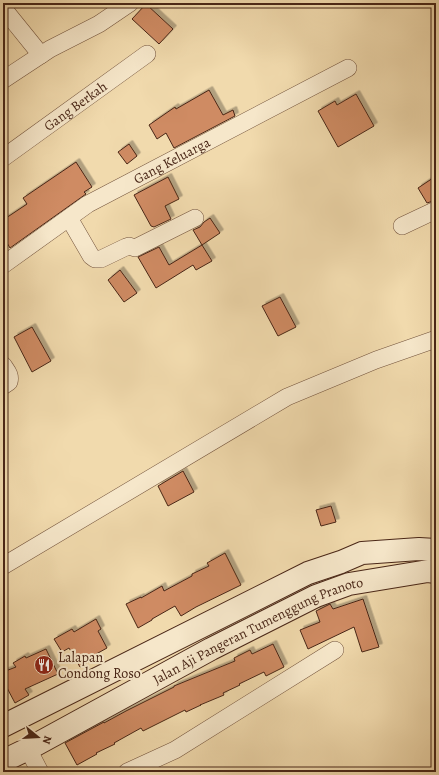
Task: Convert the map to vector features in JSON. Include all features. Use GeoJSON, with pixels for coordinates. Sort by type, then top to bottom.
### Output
{"type":"FeatureCollection","features":[{"type":"Feature","properties":{"kind":"main road","name":"Jalan Aji Pangeran Tumenggung Pranoto"},"geometry":{"type":"LineString","coordinates":[[3,726],[308,574],[362,553],[419,549],[436,550]]}},
{"type":"Feature","properties":{"kind":"main road","name":"Jalan Aji Pangeran Tumenggung Pranoto"},"geometry":{"type":"LineString","coordinates":[[3,761],[28,749],[211,649],[316,596],[349,584],[428,571],[436,572]]}},
{"type":"Feature","properties":{"kind":"street"},"geometry":{"type":"LineString","coordinates":[[3,80],[50,49],[99,24],[130,3]]}},
{"type":"Feature","properties":{"kind":"street"},"geometry":{"type":"LineString","coordinates":[[3,8],[41,55]]}},
{"type":"Feature","properties":{"kind":"street","name":"Gang Berkah"},"geometry":{"type":"LineString","coordinates":[[3,158],[147,54]]}},
{"type":"Feature","properties":{"kind":"street","name":"Gang Keluarga"},"geometry":{"type":"LineString","coordinates":[[3,265],[88,204],[348,68]]}},
{"type":"Feature","properties":{"kind":"street"},"geometry":{"type":"LineString","coordinates":[[402,226],[436,210]]}},
{"type":"Feature","properties":{"kind":"street"},"geometry":{"type":"LineString","coordinates":[[69,218],[91,256],[95,259],[101,259],[129,246],[135,248],[195,218]]}},
{"type":"Feature","properties":{"kind":"street"},"geometry":{"type":"LineString","coordinates":[[3,566],[287,397],[376,360],[436,339]]}},
{"type":"Feature","properties":{"kind":"street"},"geometry":{"type":"LineString","coordinates":[[3,365],[8,372],[10,379],[9,382],[3,386]]}},
{"type":"Feature","properties":{"kind":"street"},"geometry":{"type":"LineString","coordinates":[[127,772],[174,750],[335,650]]}},
{"type":"Feature","properties":{"kind":"street"},"geometry":{"type":"LineString","coordinates":[[28,749],[40,772]]}},
{"type":"Feature","properties":{"kind":"building"},"geometry":{"type":"Polygon","coordinates":[[[146,4],[173,29],[159,44],[132,19],[146,4]]]}},
{"type":"Feature","properties":{"kind":"building"},"geometry":{"type":"Polygon","coordinates":[[[209,90],[223,115],[233,110],[235,116],[174,148],[166,133],[157,139],[149,125],[175,107],[176,109],[209,90]]]}},
{"type":"Feature","properties":{"kind":"building"},"geometry":{"type":"Polygon","coordinates":[[[356,94],[374,126],[338,147],[318,111],[335,101],[337,105],[356,94]]]}},
{"type":"Feature","properties":{"kind":"building"},"geometry":{"type":"Polygon","coordinates":[[[129,144],[137,156],[127,164],[118,152],[129,144]]]}},
{"type":"Feature","properties":{"kind":"building"},"geometry":{"type":"Polygon","coordinates":[[[76,162],[92,187],[84,192],[86,194],[10,248],[3,236],[3,220],[27,204],[23,198],[76,162]]]}},
{"type":"Feature","properties":{"kind":"building"},"geometry":{"type":"Polygon","coordinates":[[[436,176],[436,200],[427,203],[418,188],[436,176]]]}},
{"type":"Feature","properties":{"kind":"building"},"geometry":{"type":"Polygon","coordinates":[[[168,177],[179,199],[165,206],[171,219],[154,227],[151,226],[134,195],[168,177]]]}},
{"type":"Feature","properties":{"kind":"building"},"geometry":{"type":"Polygon","coordinates":[[[210,218],[220,233],[202,245],[193,230],[200,227],[210,218]]]}},
{"type":"Feature","properties":{"kind":"building"},"geometry":{"type":"Polygon","coordinates":[[[202,245],[212,261],[196,270],[193,265],[156,288],[138,257],[159,247],[169,265],[202,245]]]}},
{"type":"Feature","properties":{"kind":"building"},"geometry":{"type":"Polygon","coordinates":[[[120,270],[137,293],[124,302],[108,280],[120,270]]]}},
{"type":"Feature","properties":{"kind":"building"},"geometry":{"type":"Polygon","coordinates":[[[280,297],[296,327],[278,336],[262,306],[280,297]]]}},
{"type":"Feature","properties":{"kind":"building"},"geometry":{"type":"Polygon","coordinates":[[[32,327],[51,361],[32,372],[14,337],[32,327]]]}},
{"type":"Feature","properties":{"kind":"building"},"geometry":{"type":"Polygon","coordinates":[[[183,471],[194,492],[168,506],[158,486],[183,471]]]}},
{"type":"Feature","properties":{"kind":"building"},"geometry":{"type":"Polygon","coordinates":[[[331,506],[336,522],[321,526],[316,510],[331,506]]]}},
{"type":"Feature","properties":{"kind":"building"},"geometry":{"type":"Polygon","coordinates":[[[225,553],[241,585],[181,616],[175,606],[138,628],[126,604],[141,598],[162,586],[164,591],[192,576],[192,574],[209,566],[207,563],[225,553]]]}},
{"type":"Feature","properties":{"kind":"building"},"geometry":{"type":"Polygon","coordinates":[[[363,599],[379,647],[362,652],[354,627],[308,649],[300,630],[320,622],[316,611],[330,604],[333,609],[363,599]]]}},
{"type":"Feature","properties":{"kind":"building"},"geometry":{"type":"Polygon","coordinates":[[[96,619],[101,629],[98,631],[107,648],[89,658],[90,661],[80,667],[69,648],[62,652],[54,639],[72,629],[74,632],[96,619]]]}},
{"type":"Feature","properties":{"kind":"building"},"geometry":{"type":"Polygon","coordinates":[[[273,644],[284,667],[266,676],[264,672],[223,693],[224,695],[186,712],[185,710],[143,731],[141,728],[77,765],[65,743],[174,686],[235,661],[234,658],[250,650],[252,654],[273,644]]]}},
{"type":"Feature","properties":{"kind":"building"},"geometry":{"type":"Polygon","coordinates":[[[46,649],[58,674],[25,689],[29,695],[15,703],[6,686],[3,687],[3,672],[16,667],[13,663],[25,656],[26,658],[46,649]]]}},
{"type":"Feature","properties":{"kind":"place","name":"Lalapan Condong Roso"},"geometry":{"type":"Point","coordinates":[44,665]}}]}
